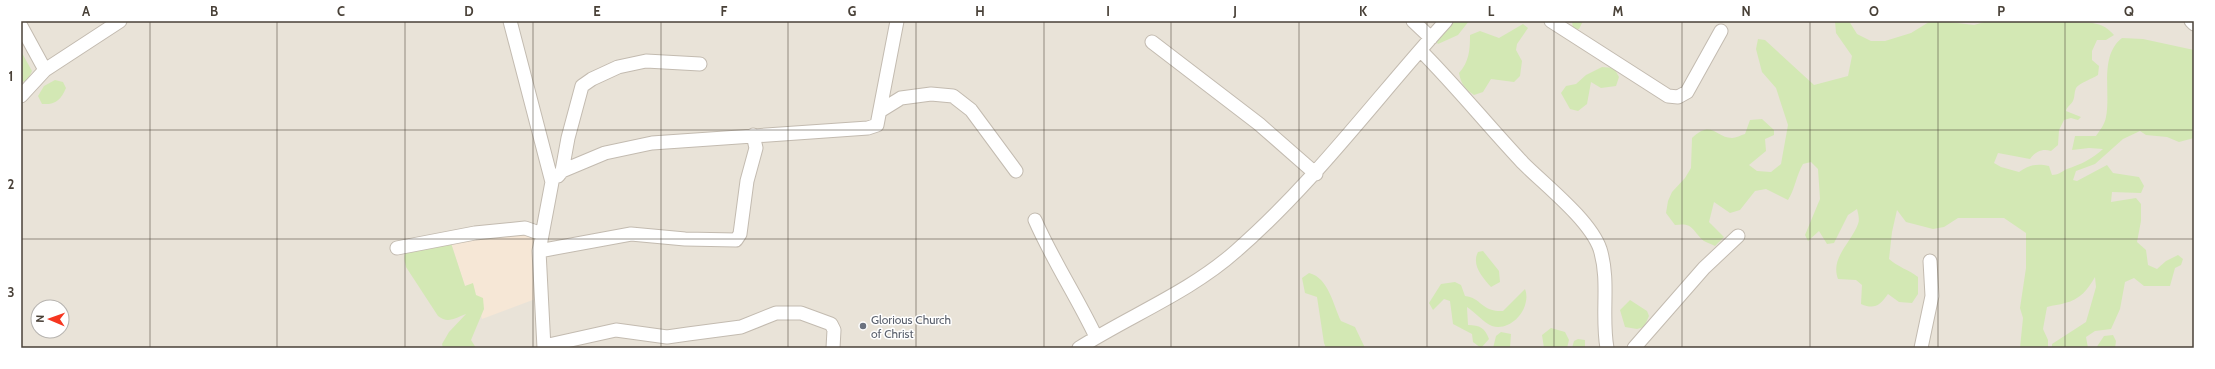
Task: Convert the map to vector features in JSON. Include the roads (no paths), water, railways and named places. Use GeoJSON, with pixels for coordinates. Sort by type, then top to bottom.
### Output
{"type":"FeatureCollection","features":[{"type":"Feature","properties":{"kind":"street"},"geometry":{"type":"LineString","coordinates":[[21,96],[45,70],[120,21]]}},
{"type":"Feature","properties":{"kind":"street"},"geometry":{"type":"LineString","coordinates":[[510,21],[552,182],[539,251],[544,347],[616,330],[667,337],[741,327],[776,314],[801,313],[831,324],[834,330],[833,348]]}},
{"type":"Feature","properties":{"kind":"street"},"geometry":{"type":"LineString","coordinates":[[552,182],[562,171],[604,153],[652,143],[868,128],[877,125],[897,21]]}},
{"type":"Feature","properties":{"kind":"street"},"geometry":{"type":"LineString","coordinates":[[1413,21],[1431,38]]}},
{"type":"Feature","properties":{"kind":"street"},"geometry":{"type":"LineString","coordinates":[[1079,348],[1184,288],[1235,252],[1316,174],[1446,21]]}},
{"type":"Feature","properties":{"kind":"street"},"geometry":{"type":"LineString","coordinates":[[1551,21],[1668,96],[1678,97],[1687,92],[1721,31]]}},
{"type":"Feature","properties":{"kind":"street"},"geometry":{"type":"LineString","coordinates":[[21,26],[45,70]]}},
{"type":"Feature","properties":{"kind":"street"},"geometry":{"type":"LineString","coordinates":[[1152,42],[1259,124],[1316,174]]}},
{"type":"Feature","properties":{"kind":"street"},"geometry":{"type":"LineString","coordinates":[[1421,51],[1446,76],[1523,162],[1572,211],[1594,237],[1599,247],[1604,268],[1603,319],[1607,348]]}},
{"type":"Feature","properties":{"kind":"street"},"geometry":{"type":"LineString","coordinates":[[562,171],[568,138],[582,86],[592,79],[618,67],[646,61],[700,64]]}},
{"type":"Feature","properties":{"kind":"street"},"geometry":{"type":"LineString","coordinates":[[880,111],[901,98],[931,94],[953,96],[971,110],[1016,171]]}},
{"type":"Feature","properties":{"kind":"street"},"geometry":{"type":"LineString","coordinates":[[539,251],[631,234],[685,239],[736,240],[740,234],[747,181],[756,148],[754,135]]}},
{"type":"Feature","properties":{"kind":"street"},"geometry":{"type":"LineString","coordinates":[[1035,220],[1096,337]]}},
{"type":"Feature","properties":{"kind":"street"},"geometry":{"type":"LineString","coordinates":[[397,248],[475,233],[525,228],[542,234]]}},
{"type":"Feature","properties":{"kind":"street"},"geometry":{"type":"LineString","coordinates":[[1634,348],[1704,268],[1738,236]]}},
{"type":"Feature","properties":{"kind":"street"},"geometry":{"type":"LineString","coordinates":[[1921,348],[1932,296],[1930,261]]}},
{"type":"Feature","properties":{"kind":"place","name":"Glorious Church of Christ"},"geometry":{"type":"Point","coordinates":[863,326]}}]}
